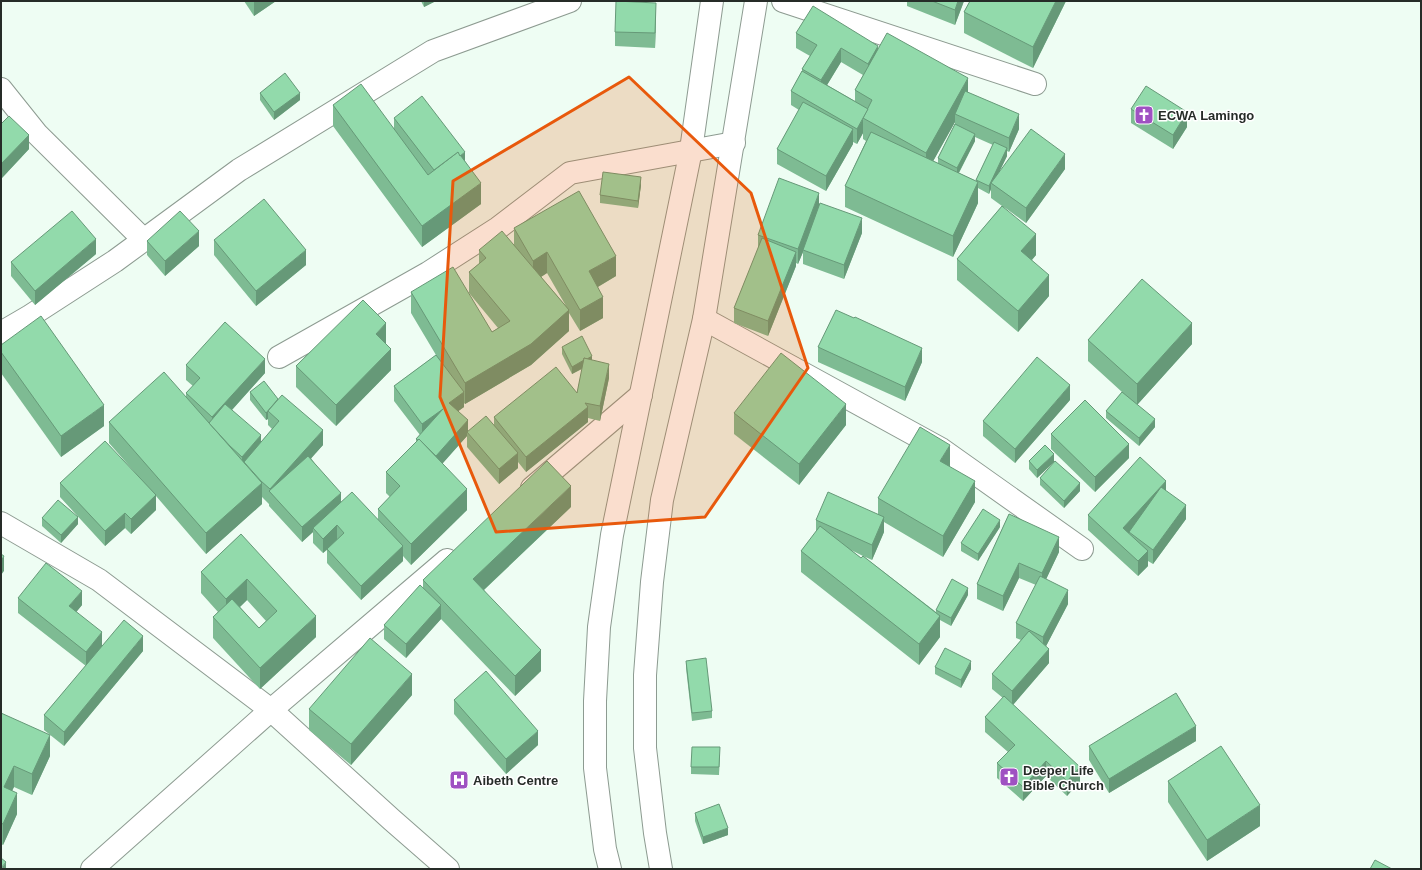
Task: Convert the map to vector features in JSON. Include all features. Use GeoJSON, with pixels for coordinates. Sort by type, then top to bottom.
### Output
{"type":"FeatureCollection","features":[{"type":"Feature","properties":{"kind":"street"},"geometry":{"type":"LineString","coordinates":[[1,333],[115,261],[239,170],[433,51],[570,1]]}},
{"type":"Feature","properties":{"kind":"street"},"geometry":{"type":"LineString","coordinates":[[610,869],[605,849],[595,768],[595,701],[599,627],[612,535],[691,150],[712,1]]}},
{"type":"Feature","properties":{"kind":"street"},"geometry":{"type":"LineString","coordinates":[[661,869],[655,833],[645,748],[645,674],[651,590],[662,500],[704,319],[734,143],[756,1]]}},
{"type":"Feature","properties":{"kind":"street"},"geometry":{"type":"LineString","coordinates":[[783,1],[1035,84]]}},
{"type":"Feature","properties":{"kind":"street"},"geometry":{"type":"LineString","coordinates":[[1,89],[37,134],[144,240]]}},
{"type":"Feature","properties":{"kind":"street"},"geometry":{"type":"LineString","coordinates":[[279,357],[428,273],[498,228],[570,173],[734,143]]}},
{"type":"Feature","properties":{"kind":"street"},"geometry":{"type":"LineString","coordinates":[[704,319],[941,449],[1082,549]]}},
{"type":"Feature","properties":{"kind":"street"},"geometry":{"type":"LineString","coordinates":[[520,498],[641,395]]}},
{"type":"Feature","properties":{"kind":"street"},"geometry":{"type":"LineString","coordinates":[[1,523],[99,580],[271,710],[448,869]]}},
{"type":"Feature","properties":{"kind":"street"},"geometry":{"type":"LineString","coordinates":[[92,869],[271,710],[459,550]]}},
{"type":"Feature","properties":{"kind":"highlighted area"},"geometry":{"type":"Polygon","coordinates":[[[629,77],[751,193],[808,368],[705,517],[496,532],[440,397],[453,181],[629,77]]]}},
{"type":"Feature","properties":{"kind":"building"},"geometry":{"type":"Polygon","coordinates":[[[616,1],[656,3],[655,33],[615,32],[616,1]]]}},
{"type":"Feature","properties":{"kind":"building"},"geometry":{"type":"Polygon","coordinates":[[[932,1],[958,1],[955,10],[932,1]]]}},
{"type":"Feature","properties":{"kind":"building"},"geometry":{"type":"Polygon","coordinates":[[[970,1],[1056,1],[1033,47],[964,12],[970,1]]]}},
{"type":"Feature","properties":{"kind":"building"},"geometry":{"type":"Polygon","coordinates":[[[813,6],[878,46],[868,64],[841,48],[821,80],[802,69],[817,45],[796,33],[813,6]]]}},
{"type":"Feature","properties":{"kind":"building"},"geometry":{"type":"Polygon","coordinates":[[[887,33],[968,78],[926,153],[863,118],[872,100],[855,90],[887,33]]]}},
{"type":"Feature","properties":{"kind":"building"},"geometry":{"type":"Polygon","coordinates":[[[802,71],[868,109],[857,129],[791,91],[802,71]]]}},
{"type":"Feature","properties":{"kind":"building"},"geometry":{"type":"Polygon","coordinates":[[[285,73],[300,93],[274,112],[260,93],[285,73]]]}},
{"type":"Feature","properties":{"kind":"building"},"geometry":{"type":"Polygon","coordinates":[[[361,84],[428,175],[458,152],[481,183],[422,226],[333,105],[361,84]]]}},
{"type":"Feature","properties":{"kind":"building"},"geometry":{"type":"Polygon","coordinates":[[[1146,86],[1187,112],[1173,135],[1131,109],[1146,86]]]}},
{"type":"Feature","properties":{"kind":"building"},"geometry":{"type":"Polygon","coordinates":[[[965,91],[1019,114],[1009,138],[955,114],[965,91]]]}},
{"type":"Feature","properties":{"kind":"building"},"geometry":{"type":"Polygon","coordinates":[[[422,96],[465,152],[460,156],[458,152],[434,170],[394,118],[422,96]]]}},
{"type":"Feature","properties":{"kind":"building"},"geometry":{"type":"Polygon","coordinates":[[[803,102],[853,129],[826,176],[777,149],[803,102]]]}},
{"type":"Feature","properties":{"kind":"building"},"geometry":{"type":"Polygon","coordinates":[[[9,116],[29,135],[1,164],[1,124],[9,116]]]}},
{"type":"Feature","properties":{"kind":"building"},"geometry":{"type":"Polygon","coordinates":[[[955,124],[975,134],[957,168],[938,158],[955,124]]]}},
{"type":"Feature","properties":{"kind":"building"},"geometry":{"type":"Polygon","coordinates":[[[1031,129],[1065,154],[1026,208],[991,183],[1031,129]]]}},
{"type":"Feature","properties":{"kind":"building"},"geometry":{"type":"Polygon","coordinates":[[[871,132],[978,182],[953,236],[845,186],[871,132]]]}},
{"type":"Feature","properties":{"kind":"building"},"geometry":{"type":"Polygon","coordinates":[[[994,142],[1007,148],[989,186],[976,180],[994,142]]]}},
{"type":"Feature","properties":{"kind":"building"},"geometry":{"type":"Polygon","coordinates":[[[603,172],[641,177],[638,201],[600,195],[603,172]]]}},
{"type":"Feature","properties":{"kind":"building"},"geometry":{"type":"Polygon","coordinates":[[[779,178],[819,193],[798,249],[758,235],[779,178]]]}},
{"type":"Feature","properties":{"kind":"building"},"geometry":{"type":"Polygon","coordinates":[[[579,191],[616,256],[589,271],[603,297],[580,310],[547,252],[533,261],[514,228],[579,191]]]}},
{"type":"Feature","properties":{"kind":"building"},"geometry":{"type":"Polygon","coordinates":[[[264,199],[306,250],[256,291],[214,240],[264,199]]]}},
{"type":"Feature","properties":{"kind":"building"},"geometry":{"type":"Polygon","coordinates":[[[820,203],[862,218],[844,265],[803,250],[820,203]]]}},
{"type":"Feature","properties":{"kind":"building"},"geometry":{"type":"Polygon","coordinates":[[[1002,206],[1036,234],[1021,251],[1049,275],[1018,311],[957,259],[1002,206]]]}},
{"type":"Feature","properties":{"kind":"building"},"geometry":{"type":"Polygon","coordinates":[[[72,211],[96,239],[35,291],[11,262],[72,211]]]}},
{"type":"Feature","properties":{"kind":"building"},"geometry":{"type":"Polygon","coordinates":[[[180,211],[199,231],[165,261],[147,241],[180,211]]]}},
{"type":"Feature","properties":{"kind":"building"},"geometry":{"type":"Polygon","coordinates":[[[502,231],[569,310],[531,344],[465,383],[411,292],[453,267],[492,332],[510,321],[469,272],[486,258],[479,250],[502,231]]]}},
{"type":"Feature","properties":{"kind":"building"},"geometry":{"type":"Polygon","coordinates":[[[762,238],[796,252],[768,321],[734,308],[762,238]]]}},
{"type":"Feature","properties":{"kind":"building"},"geometry":{"type":"Polygon","coordinates":[[[1142,279],[1192,323],[1137,384],[1088,340],[1142,279]]]}},
{"type":"Feature","properties":{"kind":"building"},"geometry":{"type":"Polygon","coordinates":[[[363,300],[386,323],[376,334],[391,349],[336,405],[296,366],[363,300]]]}},
{"type":"Feature","properties":{"kind":"building"},"geometry":{"type":"Polygon","coordinates":[[[836,310],[854,318],[855,317],[922,348],[905,387],[818,347],[836,310]]]}},
{"type":"Feature","properties":{"kind":"building"},"geometry":{"type":"Polygon","coordinates":[[[41,316],[104,405],[61,436],[1,352],[1,345],[41,316]]]}},
{"type":"Feature","properties":{"kind":"building"},"geometry":{"type":"Polygon","coordinates":[[[225,322],[265,359],[212,417],[186,393],[200,378],[186,365],[225,322]]]}},
{"type":"Feature","properties":{"kind":"building"},"geometry":{"type":"Polygon","coordinates":[[[582,336],[592,356],[587,359],[584,358],[584,360],[572,367],[562,347],[582,336]]]}},
{"type":"Feature","properties":{"kind":"building"},"geometry":{"type":"Polygon","coordinates":[[[781,353],[846,404],[799,464],[734,413],[781,353]]]}},
{"type":"Feature","properties":{"kind":"building"},"geometry":{"type":"Polygon","coordinates":[[[436,355],[464,392],[449,403],[468,420],[436,456],[419,439],[416,439],[443,409],[422,424],[394,386],[436,355]]]}},
{"type":"Feature","properties":{"kind":"building"},"geometry":{"type":"Polygon","coordinates":[[[1037,357],[1070,385],[1015,449],[983,421],[1037,357]]]}},
{"type":"Feature","properties":{"kind":"building"},"geometry":{"type":"Polygon","coordinates":[[[584,358],[609,364],[600,406],[585,403],[588,407],[526,457],[494,417],[556,367],[577,393],[584,358]]]}},
{"type":"Feature","properties":{"kind":"building"},"geometry":{"type":"Polygon","coordinates":[[[164,372],[262,483],[206,533],[109,422],[164,372]]]}},
{"type":"Feature","properties":{"kind":"building"},"geometry":{"type":"Polygon","coordinates":[[[264,381],[278,399],[266,413],[250,392],[264,381]]]}},
{"type":"Feature","properties":{"kind":"building"},"geometry":{"type":"Polygon","coordinates":[[[1122,392],[1155,419],[1139,438],[1106,411],[1122,392]]]}},
{"type":"Feature","properties":{"kind":"building"},"geometry":{"type":"Polygon","coordinates":[[[282,395],[323,430],[270,489],[244,462],[279,421],[268,411],[282,395]]]}},
{"type":"Feature","properties":{"kind":"building"},"geometry":{"type":"Polygon","coordinates":[[[1085,400],[1129,444],[1095,477],[1051,434],[1085,400]]]}},
{"type":"Feature","properties":{"kind":"building"},"geometry":{"type":"Polygon","coordinates":[[[225,404],[261,435],[242,457],[209,423],[225,404]]]}},
{"type":"Feature","properties":{"kind":"building"},"geometry":{"type":"Polygon","coordinates":[[[486,416],[518,453],[499,469],[467,432],[486,416]]]}},
{"type":"Feature","properties":{"kind":"building"},"geometry":{"type":"Polygon","coordinates":[[[920,427],[950,445],[940,461],[975,481],[943,536],[878,498],[920,427]]]}},
{"type":"Feature","properties":{"kind":"building"},"geometry":{"type":"Polygon","coordinates":[[[419,439],[467,489],[411,544],[378,509],[400,486],[386,472],[419,439]]]}},
{"type":"Feature","properties":{"kind":"building"},"geometry":{"type":"Polygon","coordinates":[[[105,441],[156,495],[131,519],[125,513],[105,531],[60,483],[105,441]]]}},
{"type":"Feature","properties":{"kind":"building"},"geometry":{"type":"Polygon","coordinates":[[[1045,445],[1054,454],[1037,470],[1029,461],[1045,445]]]}},
{"type":"Feature","properties":{"kind":"building"},"geometry":{"type":"Polygon","coordinates":[[[308,456],[341,493],[302,527],[269,491],[308,456]]]}},
{"type":"Feature","properties":{"kind":"building"},"geometry":{"type":"Polygon","coordinates":[[[1140,457],[1166,481],[1123,528],[1148,551],[1138,561],[1088,515],[1140,457]]]}},
{"type":"Feature","properties":{"kind":"building"},"geometry":{"type":"Polygon","coordinates":[[[547,461],[571,486],[473,579],[541,650],[515,676],[423,580],[547,461]]]}},
{"type":"Feature","properties":{"kind":"building"},"geometry":{"type":"Polygon","coordinates":[[[1055,461],[1080,483],[1064,501],[1040,478],[1055,461]]]}},
{"type":"Feature","properties":{"kind":"building"},"geometry":{"type":"Polygon","coordinates":[[[1161,487],[1186,505],[1153,550],[1129,532],[1161,487]]]}},
{"type":"Feature","properties":{"kind":"building"},"geometry":{"type":"Polygon","coordinates":[[[352,492],[403,546],[361,586],[327,549],[344,533],[337,525],[323,539],[313,528],[352,492]]]}},
{"type":"Feature","properties":{"kind":"building"},"geometry":{"type":"Polygon","coordinates":[[[828,492],[884,517],[872,545],[816,520],[828,492]]]}},
{"type":"Feature","properties":{"kind":"building"},"geometry":{"type":"Polygon","coordinates":[[[58,500],[78,517],[61,535],[42,518],[58,500]]]}},
{"type":"Feature","properties":{"kind":"building"},"geometry":{"type":"Polygon","coordinates":[[[983,509],[1000,520],[978,554],[961,543],[983,509]]]}},
{"type":"Feature","properties":{"kind":"building"},"geometry":{"type":"Polygon","coordinates":[[[1009,514],[1059,537],[1042,573],[1019,563],[1003,596],[977,584],[1009,514]]]}},
{"type":"Feature","properties":{"kind":"building"},"geometry":{"type":"Polygon","coordinates":[[[820,526],[861,558],[863,556],[940,616],[919,644],[801,551],[820,526]]]}},
{"type":"Feature","properties":{"kind":"building"},"geometry":{"type":"Polygon","coordinates":[[[241,534],[316,616],[260,668],[213,617],[232,599],[259,628],[277,611],[247,579],[226,599],[201,572],[241,534]]]}},
{"type":"Feature","properties":{"kind":"building"},"geometry":{"type":"Polygon","coordinates":[[[1,554],[4,556],[1,561],[1,554]]]}},
{"type":"Feature","properties":{"kind":"building"},"geometry":{"type":"Polygon","coordinates":[[[46,563],[82,591],[69,606],[102,632],[86,652],[18,598],[46,563]]]}},
{"type":"Feature","properties":{"kind":"building"},"geometry":{"type":"Polygon","coordinates":[[[1040,576],[1068,590],[1043,637],[1016,623],[1040,576]]]}},
{"type":"Feature","properties":{"kind":"building"},"geometry":{"type":"Polygon","coordinates":[[[952,579],[968,588],[951,618],[936,610],[952,579]]]}},
{"type":"Feature","properties":{"kind":"building"},"geometry":{"type":"Polygon","coordinates":[[[420,585],[441,605],[406,644],[384,625],[420,585]]]}},
{"type":"Feature","properties":{"kind":"building"},"geometry":{"type":"Polygon","coordinates":[[[124,620],[143,636],[64,732],[44,715],[124,620]]]}},
{"type":"Feature","properties":{"kind":"building"},"geometry":{"type":"Polygon","coordinates":[[[1029,631],[1049,649],[1012,691],[992,674],[1029,631]]]}},
{"type":"Feature","properties":{"kind":"building"},"geometry":{"type":"Polygon","coordinates":[[[370,638],[412,674],[351,744],[309,709],[370,638]]]}},
{"type":"Feature","properties":{"kind":"building"},"geometry":{"type":"Polygon","coordinates":[[[945,648],[971,661],[961,680],[935,667],[945,648]]]}},
{"type":"Feature","properties":{"kind":"building"},"geometry":{"type":"Polygon","coordinates":[[[706,658],[712,711],[692,713],[686,661],[706,658]]]}},
{"type":"Feature","properties":{"kind":"building"},"geometry":{"type":"Polygon","coordinates":[[[486,671],[538,731],[506,759],[454,700],[486,671]]]}},
{"type":"Feature","properties":{"kind":"building"},"geometry":{"type":"Polygon","coordinates":[[[1176,693],[1196,726],[1109,779],[1089,746],[1176,693]]]}},
{"type":"Feature","properties":{"kind":"building"},"geometry":{"type":"Polygon","coordinates":[[[1004,696],[1080,767],[1067,781],[1046,761],[1023,787],[997,763],[1015,745],[985,717],[1004,696]]]}},
{"type":"Feature","properties":{"kind":"building"},"geometry":{"type":"Polygon","coordinates":[[[1,713],[50,735],[32,774],[14,766],[4,787],[17,793],[3,824],[1,823],[1,713]]]}},
{"type":"Feature","properties":{"kind":"building"},"geometry":{"type":"Polygon","coordinates":[[[1221,746],[1260,805],[1207,840],[1168,781],[1221,746]]]}},
{"type":"Feature","properties":{"kind":"building"},"geometry":{"type":"Polygon","coordinates":[[[692,747],[720,747],[719,767],[691,767],[692,747]]]}},
{"type":"Feature","properties":{"kind":"building"},"geometry":{"type":"Polygon","coordinates":[[[719,804],[728,828],[703,837],[695,813],[719,804]]]}},
{"type":"Feature","properties":{"kind":"building"},"geometry":{"type":"Polygon","coordinates":[[[1,858],[6,862],[1,868],[1,858]]]}},
{"type":"Feature","properties":{"kind":"building"},"geometry":{"type":"Polygon","coordinates":[[[1375,860],[1392,869],[1370,869],[1375,860]]]}},
{"type":"Feature","properties":{"kind":"place","name":"ECWA Lamingo"},"geometry":{"type":"Point","coordinates":[1144,115]}},
{"type":"Feature","properties":{"kind":"place","name":"Deeper Life Bible Church"},"geometry":{"type":"Point","coordinates":[1009,777]}},
{"type":"Feature","properties":{"kind":"place","name":"Aibeth Centre"},"geometry":{"type":"Point","coordinates":[459,780]}}]}
